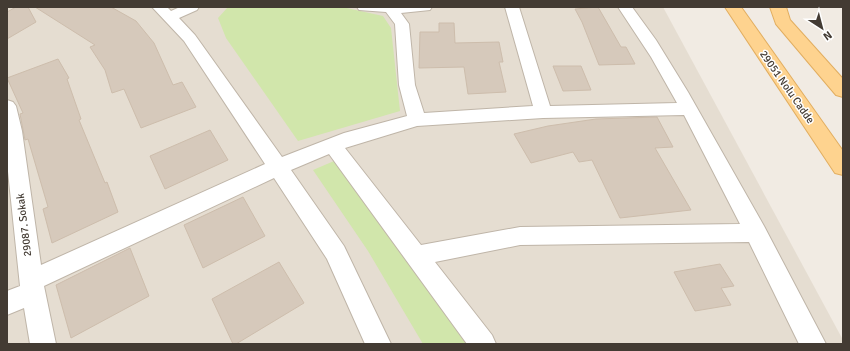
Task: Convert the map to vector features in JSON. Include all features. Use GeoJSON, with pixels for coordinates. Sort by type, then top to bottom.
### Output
{"type":"FeatureCollection","features":[{"type":"Feature","properties":{"kind":"main road","name":"29051 Nolu Cadde"},"geometry":{"type":"LineString","coordinates":[[733,7],[843,166]]}},
{"type":"Feature","properties":{"kind":"main road"},"geometry":{"type":"LineString","coordinates":[[778,7],[782,21],[843,91]]}},
{"type":"Feature","properties":{"kind":"street"},"geometry":{"type":"LineString","coordinates":[[164,12],[192,7]]}},
{"type":"Feature","properties":{"kind":"street"},"geometry":{"type":"LineString","coordinates":[[364,7],[391,9],[425,7]]}},
{"type":"Feature","properties":{"kind":"street"},"geometry":{"type":"LineString","coordinates":[[512,7],[543,112]]}},
{"type":"Feature","properties":{"kind":"street"},"geometry":{"type":"LineString","coordinates":[[625,7],[645,32],[689,109],[756,233],[813,344]]}},
{"type":"Feature","properties":{"kind":"street"},"geometry":{"type":"LineString","coordinates":[[391,9],[402,24],[407,85],[417,120]]}},
{"type":"Feature","properties":{"kind":"street"},"geometry":{"type":"LineString","coordinates":[[164,12],[190,38],[336,253],[378,344]]}},
{"type":"Feature","properties":{"kind":"street","name":"29087. Sokak"},"geometry":{"type":"LineString","coordinates":[[7,106],[32,287],[43,344]]}},
{"type":"Feature","properties":{"kind":"street"},"geometry":{"type":"LineString","coordinates":[[7,303],[32,287],[278,167],[351,138],[417,120],[543,112],[689,109]]}},
{"type":"Feature","properties":{"kind":"street"},"geometry":{"type":"LineString","coordinates":[[333,146],[483,344]]}},
{"type":"Feature","properties":{"kind":"street"},"geometry":{"type":"LineString","coordinates":[[416,256],[520,236],[756,233]]}},
{"type":"Feature","properties":{"kind":"shaded area"},"geometry":{"type":"Polygon","coordinates":[[[7,7],[663,7],[843,340],[843,344],[7,344],[7,7]]]}},
{"type":"Feature","properties":{"kind":"green space"},"geometry":{"type":"Polygon","coordinates":[[[228,7],[342,7],[383,16],[391,28],[400,111],[298,141],[226,38],[218,18],[228,7]]]}},
{"type":"Feature","properties":{"kind":"green space"},"geometry":{"type":"Polygon","coordinates":[[[334,161],[395,243],[466,344],[423,344],[368,251],[313,170],[334,161]]]}},
{"type":"Feature","properties":{"kind":"building"},"geometry":{"type":"Polygon","coordinates":[[[16,7],[28,7],[36,22],[7,39],[7,12],[16,7]]]}},
{"type":"Feature","properties":{"kind":"building"},"geometry":{"type":"Polygon","coordinates":[[[35,7],[111,7],[136,21],[154,43],[173,85],[182,82],[196,107],[141,128],[124,89],[112,93],[105,70],[90,47],[95,45],[35,7]]]}},
{"type":"Feature","properties":{"kind":"building"},"geometry":{"type":"Polygon","coordinates":[[[598,7],[621,47],[626,47],[635,64],[599,65],[582,22],[575,9],[598,7]]]}},
{"type":"Feature","properties":{"kind":"building"},"geometry":{"type":"Polygon","coordinates":[[[439,23],[454,23],[455,43],[499,42],[503,62],[499,62],[506,92],[468,94],[464,67],[419,68],[420,32],[439,32],[439,23]]]}},
{"type":"Feature","properties":{"kind":"building"},"geometry":{"type":"Polygon","coordinates":[[[58,59],[69,78],[67,79],[81,119],[79,120],[105,183],[107,182],[118,212],[52,243],[43,209],[48,207],[28,139],[25,140],[20,114],[23,113],[7,78],[58,59]]]}},
{"type":"Feature","properties":{"kind":"building"},"geometry":{"type":"Polygon","coordinates":[[[553,66],[581,66],[591,90],[563,91],[553,66]]]}},
{"type":"Feature","properties":{"kind":"building"},"geometry":{"type":"Polygon","coordinates":[[[657,117],[673,147],[655,148],[691,210],[620,218],[592,160],[579,162],[573,152],[531,163],[514,134],[548,126],[596,119],[657,117]]]}},
{"type":"Feature","properties":{"kind":"building"},"geometry":{"type":"Polygon","coordinates":[[[210,130],[228,160],[165,189],[150,156],[210,130]]]}},
{"type":"Feature","properties":{"kind":"building"},"geometry":{"type":"Polygon","coordinates":[[[243,197],[265,236],[203,268],[184,225],[243,197]]]}},
{"type":"Feature","properties":{"kind":"building"},"geometry":{"type":"Polygon","coordinates":[[[130,248],[149,296],[71,338],[56,285],[130,248]]]}},
{"type":"Feature","properties":{"kind":"building"},"geometry":{"type":"Polygon","coordinates":[[[279,262],[304,303],[236,344],[233,344],[212,299],[279,262]]]}},
{"type":"Feature","properties":{"kind":"building"},"geometry":{"type":"Polygon","coordinates":[[[720,264],[734,286],[721,288],[731,305],[695,311],[674,272],[720,264]]]}}]}
